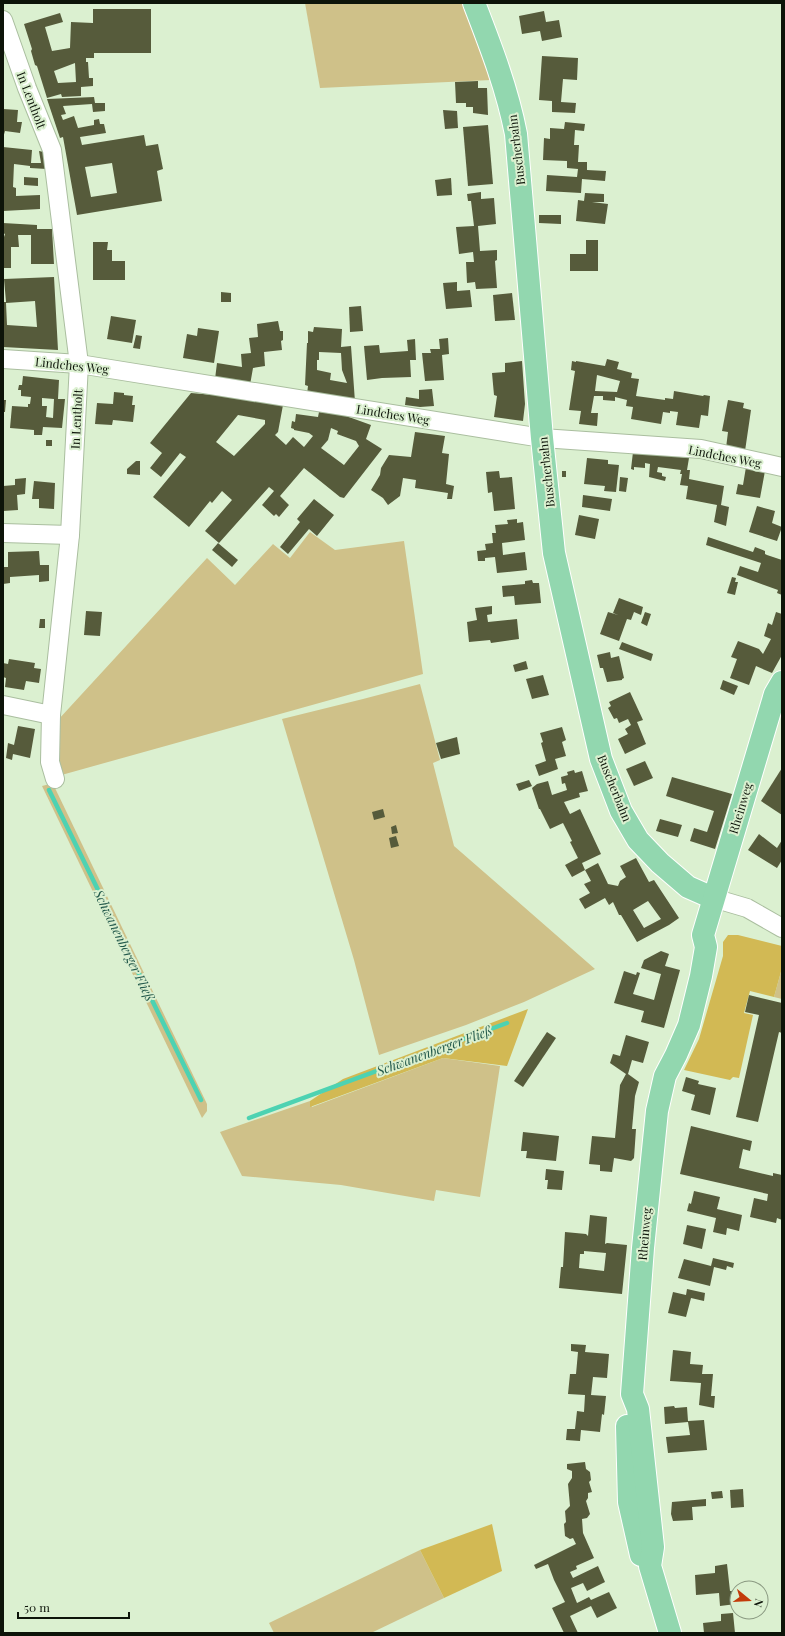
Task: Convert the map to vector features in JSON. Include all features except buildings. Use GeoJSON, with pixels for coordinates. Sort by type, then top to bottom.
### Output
{"type":"FeatureCollection","features":[{"type":"Feature","properties":{"kind":"main road","name":"Buscherbahn"},"geometry":{"type":"LineString","coordinates":[[474,3],[502,75],[516,134],[542,438],[554,553],[601,759],[621,811],[638,840],[660,863],[688,887],[713,898]]}},
{"type":"Feature","properties":{"kind":"main road","name":"Rheinweg"},"geometry":{"type":"LineString","coordinates":[[670,1633],[650,1566],[642,1559],[629,1502],[626,1405],[632,1394],[649,1177],[657,1111],[665,1076],[663,1062],[696,942],[703,935],[775,694],[782,682]]}},
{"type":"Feature","properties":{"kind":"street","name":"In Lentholt"},"geometry":{"type":"LineString","coordinates":[[3,20],[27,88],[52,150],[79,364],[70,535],[51,715],[50,762],[55,778]]}},
{"type":"Feature","properties":{"kind":"street","name":"Lindches Weg"},"geometry":{"type":"LineString","coordinates":[[3,359],[79,364],[542,438],[702,449],[782,467]]}},
{"type":"Feature","properties":{"kind":"street"},"geometry":{"type":"LineString","coordinates":[[3,533],[70,535]]}},
{"type":"Feature","properties":{"kind":"street"},"geometry":{"type":"LineString","coordinates":[[3,704],[51,715]]}},
{"type":"Feature","properties":{"kind":"street"},"geometry":{"type":"LineString","coordinates":[[713,898],[747,908],[782,928]]}},
{"type":"Feature","properties":{"kind":"shaded area"},"geometry":{"type":"Polygon","coordinates":[[[305,3],[464,3],[491,80],[320,88],[305,3]]]}},
{"type":"Feature","properties":{"kind":"shaded area"},"geometry":{"type":"Polygon","coordinates":[[[310,532],[335,550],[404,541],[423,674],[58,776],[58,720],[207,558],[235,585],[273,544],[290,558],[310,532]]]}},
{"type":"Feature","properties":{"kind":"shaded area"},"geometry":{"type":"Polygon","coordinates":[[[420,684],[440,760],[433,763],[454,846],[595,969],[524,1002],[466,1025],[379,1055],[354,960],[282,719],[420,684]]]}},
{"type":"Feature","properties":{"kind":"shaded area"},"geometry":{"type":"Polygon","coordinates":[[[50,784],[55,788],[207,1104],[207,1111],[202,1118],[42,786],[50,784]]]}},
{"type":"Feature","properties":{"kind":"shaded area"},"geometry":{"type":"Polygon","coordinates":[[[728,935],[738,935],[782,946],[782,968],[774,997],[750,991],[744,1013],[753,1015],[739,1078],[733,1077],[730,1080],[684,1070],[699,1039],[723,956],[723,942],[728,935]]]}},
{"type":"Feature","properties":{"kind":"shaded area"},"geometry":{"type":"Polygon","coordinates":[[[782,968],[782,999],[774,997],[782,968]]]}},
{"type":"Feature","properties":{"kind":"shaded area"},"geometry":{"type":"Polygon","coordinates":[[[528,1009],[507,1066],[443,1058],[310,1107],[310,1101],[343,1079],[528,1009]]]}},
{"type":"Feature","properties":{"kind":"shaded area"},"geometry":{"type":"Polygon","coordinates":[[[443,1058],[500,1066],[480,1197],[436,1190],[434,1201],[341,1185],[242,1176],[220,1132],[310,1101],[312,1107],[443,1058]]]}},
{"type":"Feature","properties":{"kind":"shaded area"},"geometry":{"type":"Polygon","coordinates":[[[492,1524],[502,1571],[444,1598],[420,1550],[492,1524]]]}},
{"type":"Feature","properties":{"kind":"shaded area"},"geometry":{"type":"Polygon","coordinates":[[[420,1550],[444,1598],[371,1633],[274,1633],[269,1623],[420,1550]]]}},
{"type":"Feature","properties":{"kind":"waterway","name":"Schwanenberger Fließ"},"geometry":{"type":"LineString","coordinates":[[49,790],[201,1100]]}},
{"type":"Feature","properties":{"kind":"waterway","name":"Schwanenberger Fließ"},"geometry":{"type":"LineString","coordinates":[[249,1118],[507,1023]]}}]}
